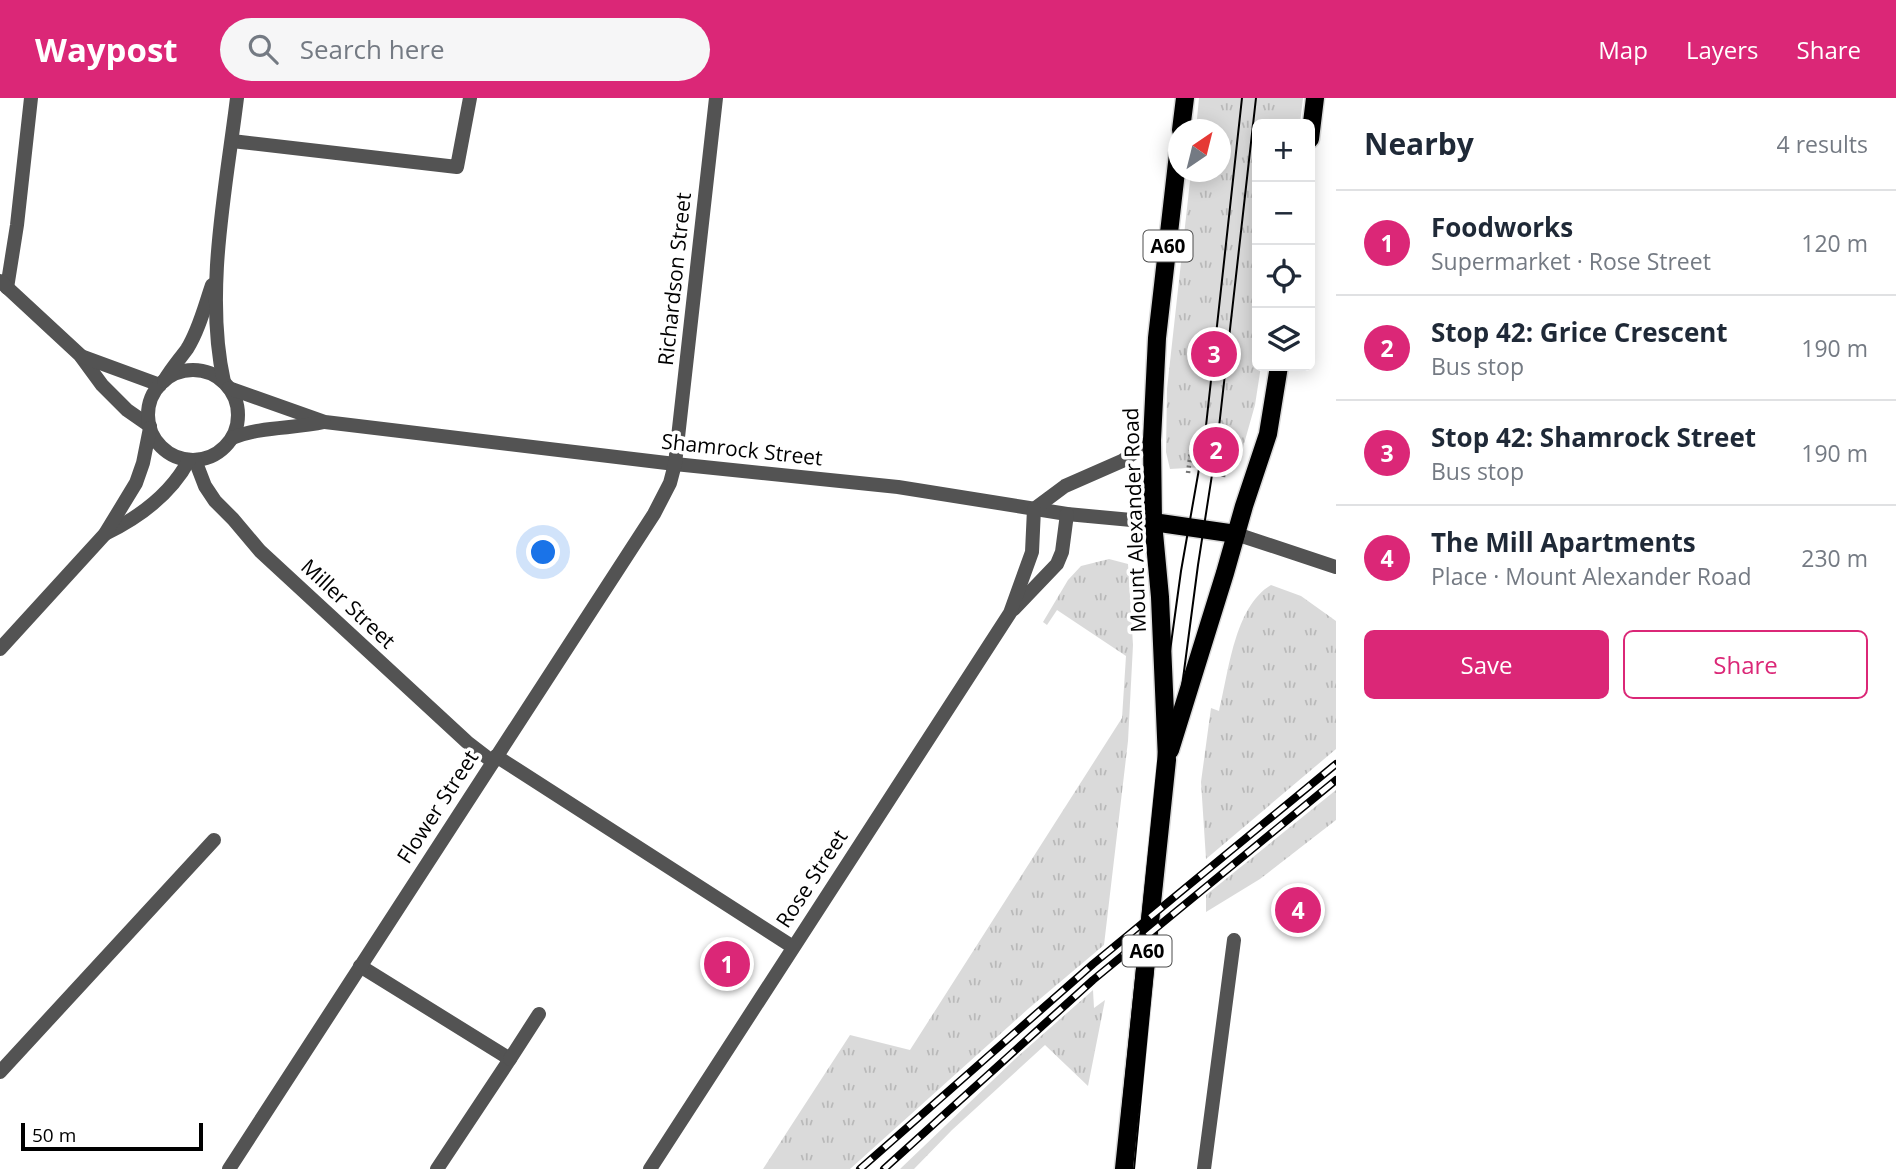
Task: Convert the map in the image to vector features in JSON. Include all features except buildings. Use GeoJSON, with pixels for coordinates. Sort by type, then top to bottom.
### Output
{"type":"FeatureCollection","features":[{"type":"Feature","properties":{"kind":"main road"},"geometry":{"type":"LineString","coordinates":[[1182,119],[1185,98]]}},
{"type":"Feature","properties":{"kind":"main road"},"geometry":{"type":"LineString","coordinates":[[1312,119],[1315,98]]}},
{"type":"Feature","properties":{"kind":"main road","name":"Mount Alexander Road"},"geometry":{"type":"LineString","coordinates":[[1124,1169],[1167,760],[1160,597],[1153,522],[1152,440],[1157,338],[1175,182]]}},
{"type":"Feature","properties":{"kind":"main road","name":"Mount Alexander Road"},"geometry":{"type":"LineString","coordinates":[[1167,760],[1268,433],[1278,371]]}},
{"type":"Feature","properties":{"kind":"main road"},"geometry":{"type":"LineString","coordinates":[[1153,522],[1236,534]]}},
{"type":"Feature","properties":{"kind":"main road","name":"Mount Alexander Road"},"geometry":{"type":"LineString","coordinates":[[1128,1141],[1133,1169]]}},
{"type":"Feature","properties":{"kind":"street"},"geometry":{"type":"LineString","coordinates":[[31,98],[17,225],[4,285],[80,355],[110,393],[150,427],[161,446],[169,453],[192,460],[208,458],[219,452],[232,438],[238,412],[219,360],[217,273],[237,98]]}},
{"type":"Feature","properties":{"kind":"street"},"geometry":{"type":"LineString","coordinates":[[232,141],[457,167],[470,98]]}},
{"type":"Feature","properties":{"kind":"street","name":"Richardson Street"},"geometry":{"type":"LineString","coordinates":[[675,464],[716,98]]}},
{"type":"Feature","properties":{"kind":"street"},"geometry":{"type":"LineString","coordinates":[[0,649],[105,534],[136,483],[150,427],[150,404],[195,334],[217,273]]}},
{"type":"Feature","properties":{"kind":"street"},"geometry":{"type":"LineString","coordinates":[[80,355],[162,384]]}},
{"type":"Feature","properties":{"kind":"street"},"geometry":{"type":"LineString","coordinates":[[162,384],[182,372],[197,370],[211,374],[226,385]]}},
{"type":"Feature","properties":{"kind":"street","name":"Shamrock Street"},"geometry":{"type":"LineString","coordinates":[[226,385],[283,409],[299,411],[326,422],[675,464],[898,487],[1068,514],[1153,522]]}},
{"type":"Feature","properties":{"kind":"street","name":"Shamrock Street"},"geometry":{"type":"LineString","coordinates":[[232,438],[252,430],[302,427],[326,422]]}},
{"type":"Feature","properties":{"kind":"street"},"geometry":{"type":"LineString","coordinates":[[1034,509],[1065,486],[1122,461],[1152,440]]}},
{"type":"Feature","properties":{"kind":"street"},"geometry":{"type":"LineString","coordinates":[[105,534],[133,521],[170,489],[192,460]]}},
{"type":"Feature","properties":{"kind":"street","name":"Miller Street"},"geometry":{"type":"LineString","coordinates":[[192,460],[215,501],[260,551],[467,742],[793,947]]}},
{"type":"Feature","properties":{"kind":"street","name":"Flower Street"},"geometry":{"type":"LineString","coordinates":[[229,1169],[654,514],[670,483],[675,464]]}},
{"type":"Feature","properties":{"kind":"street","name":"Rose Street"},"geometry":{"type":"LineString","coordinates":[[1010,613],[1031,552],[1034,509]]}},
{"type":"Feature","properties":{"kind":"street","name":"Rose Street"},"geometry":{"type":"LineString","coordinates":[[650,1169],[1010,613],[1057,564],[1062,552],[1068,514]]}},
{"type":"Feature","properties":{"kind":"street"},"geometry":{"type":"LineString","coordinates":[[1236,534],[1336,567]]}},
{"type":"Feature","properties":{"kind":"street"},"geometry":{"type":"LineString","coordinates":[[0,1072],[214,840]]}},
{"type":"Feature","properties":{"kind":"street"},"geometry":{"type":"LineString","coordinates":[[1204,1169],[1234,940]]}},
{"type":"Feature","properties":{"kind":"street"},"geometry":{"type":"LineString","coordinates":[[360,967],[510,1059]]}},
{"type":"Feature","properties":{"kind":"street"},"geometry":{"type":"LineString","coordinates":[[437,1169],[539,1014]]}},
{"type":"Feature","properties":{"kind":"path"},"geometry":{"type":"LineString","coordinates":[[1188,473],[1192,444]]}},
{"type":"Feature","properties":{"kind":"path"},"geometry":{"type":"LineString","coordinates":[[1223,477],[1227,447]]}},
{"type":"Feature","properties":{"kind":"green space"},"geometry":{"type":"Polygon","coordinates":[[[1199,98],[1303,98],[1301,119],[1252,119],[1252,371],[1260,371],[1255,405],[1238,465],[1170,469],[1166,452],[1167,389],[1190,182],[1231,182],[1231,119],[1197,119],[1199,98]]]}},
{"type":"Feature","properties":{"kind":"green space"},"geometry":{"type":"Polygon","coordinates":[[[1109,559],[1128,564],[1133,645],[1128,741],[1104,945],[1028,1009],[850,1169],[763,1169],[850,1035],[910,1050],[1122,718],[1126,656],[1057,610],[1047,625],[1043,622],[1068,580],[1081,566],[1109,559]]]}},
{"type":"Feature","properties":{"kind":"green space"},"geometry":{"type":"Polygon","coordinates":[[[1271,585],[1301,596],[1336,621],[1336,749],[1206,859],[1201,782],[1211,708],[1219,711],[1241,624],[1259,595],[1271,585]]]}},
{"type":"Feature","properties":{"kind":"green space"},"geometry":{"type":"Polygon","coordinates":[[[1336,790],[1336,820],[1260,879],[1206,912],[1206,895],[1336,790]]]}},
{"type":"Feature","properties":{"kind":"green space"},"geometry":{"type":"Polygon","coordinates":[[[1093,990],[1094,1008],[1105,1000],[1088,1086],[1045,1045],[952,1130],[914,1169],[900,1169],[1015,1059],[1093,990]]]}},
{"type":"Feature","properties":{"kind":"tram line"},"geometry":{"type":"LineString","coordinates":[[1118,1169],[1167,673],[1181,571],[1205,435],[1242,98]]}},
{"type":"Feature","properties":{"kind":"tram line"},"geometry":{"type":"LineString","coordinates":[[1134,1169],[1176,732],[1218,436],[1256,98]]}},
{"type":"Feature","properties":{"kind":"railway"},"geometry":{"type":"LineString","coordinates":[[860,1169],[1093,964],[1336,764]]}},
{"type":"Feature","properties":{"kind":"railway"},"geometry":{"type":"LineString","coordinates":[[884,1169],[1093,980],[1336,780]]}},
{"type":"Feature","properties":{"kind":"place","name":"Stop 42: Shamrock Street"},"geometry":{"type":"Point","coordinates":[1214,354]}},
{"type":"Feature","properties":{"kind":"place","name":"Stop 42: Grice Crescent"},"geometry":{"type":"Point","coordinates":[1216,450]}},
{"type":"Feature","properties":{"kind":"place","name":"The Mill Apartments"},"geometry":{"type":"Point","coordinates":[1298,910]}},
{"type":"Feature","properties":{"kind":"place","name":"Foodworks"},"geometry":{"type":"Point","coordinates":[727,964]}}]}
